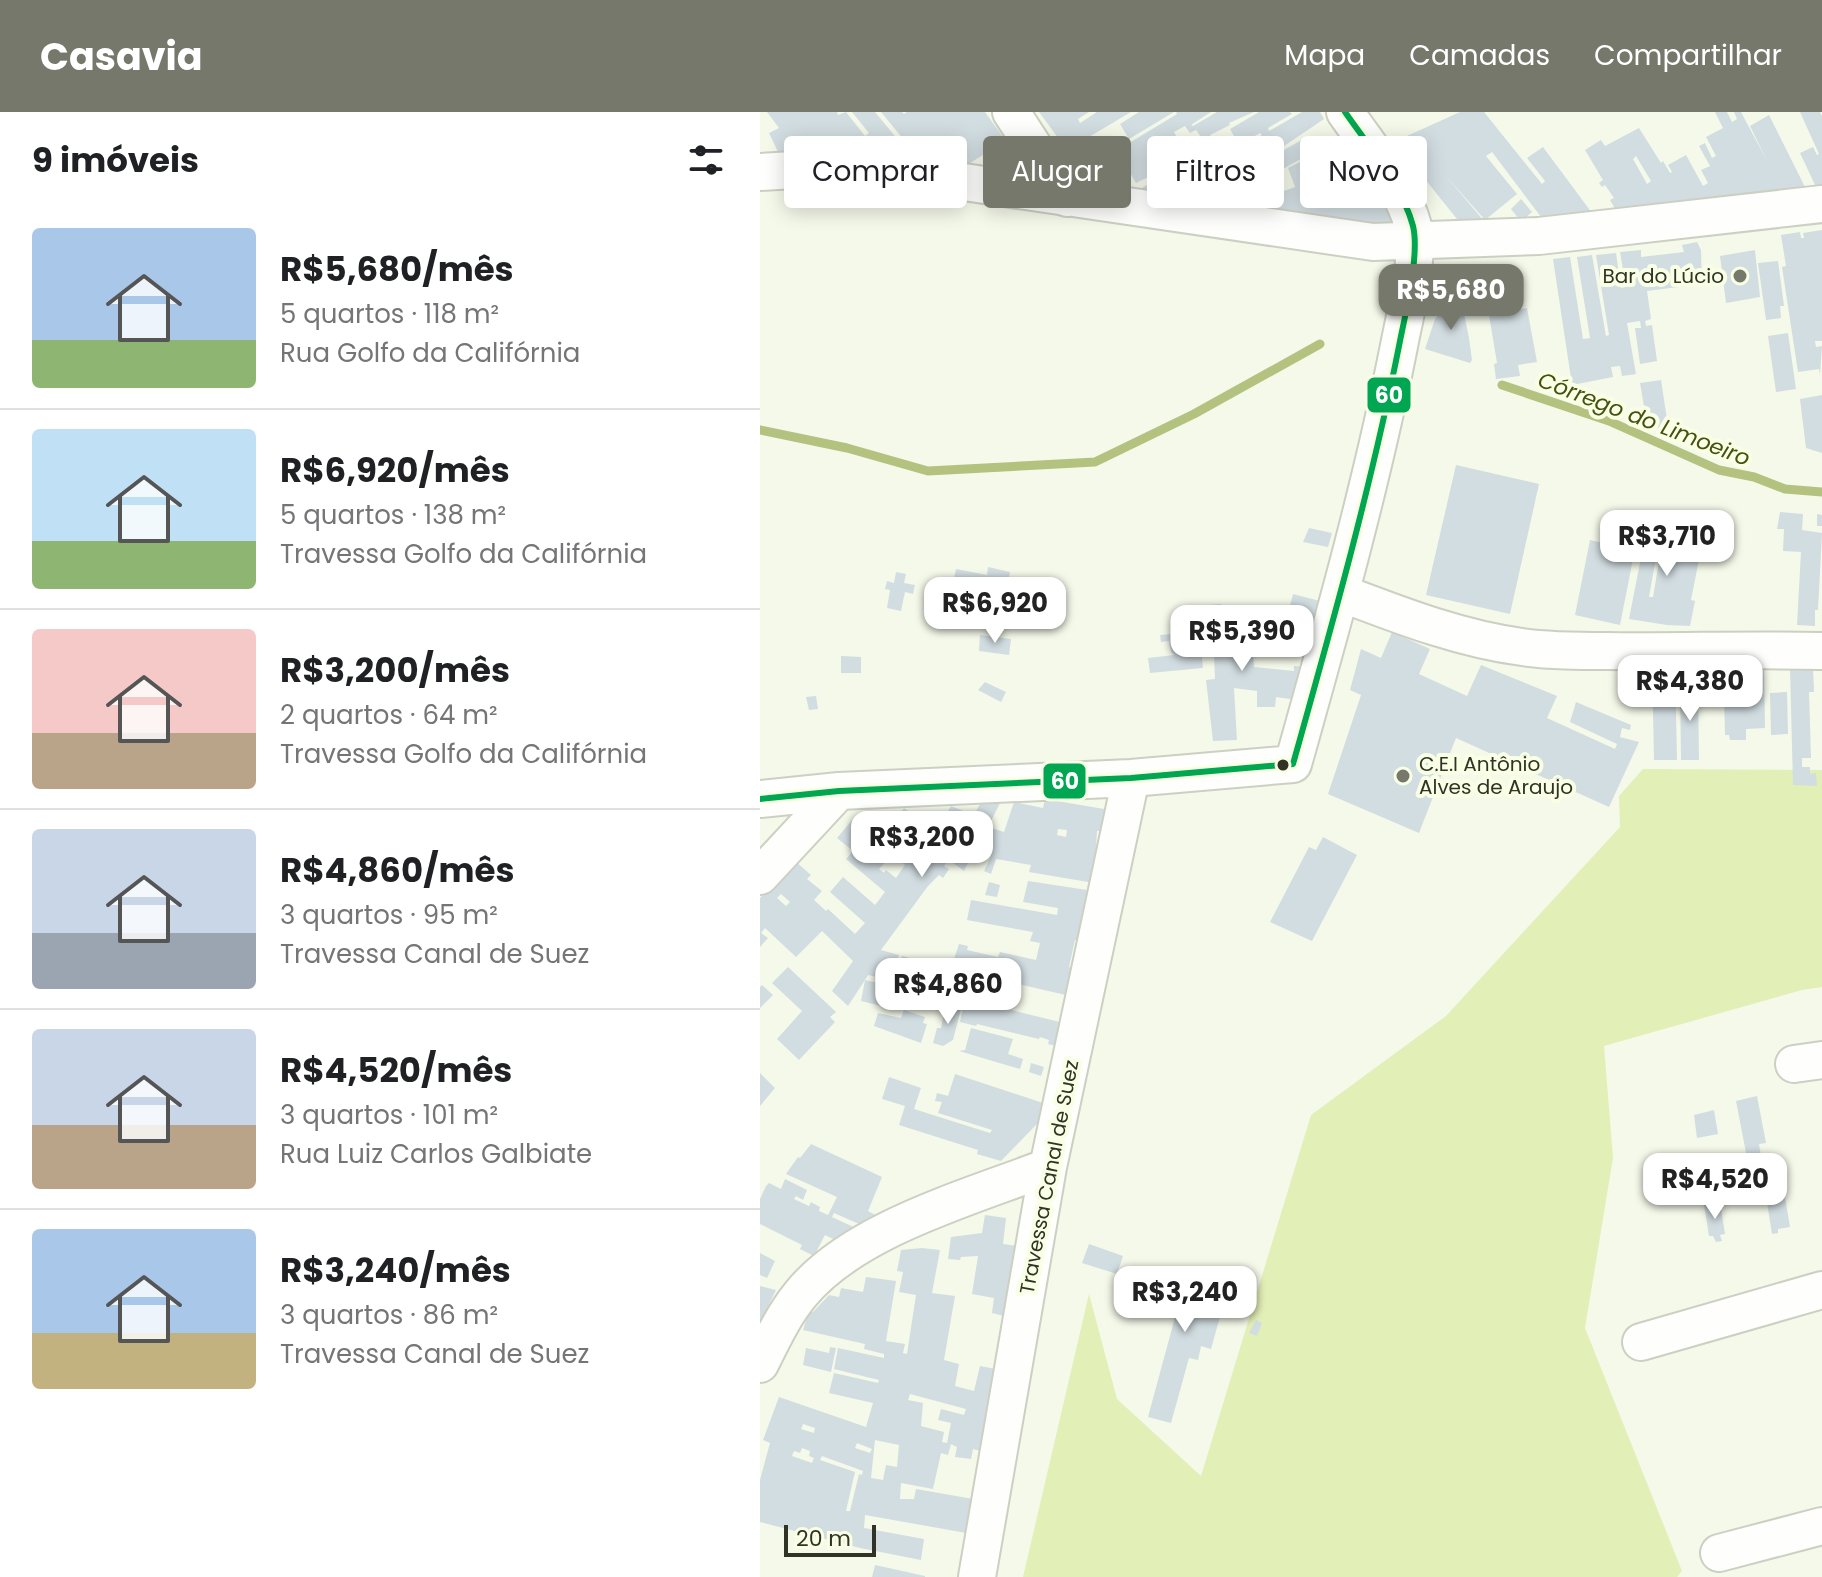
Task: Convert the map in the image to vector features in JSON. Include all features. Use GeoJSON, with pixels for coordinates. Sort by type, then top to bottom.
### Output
{"type":"FeatureCollection","features":[{"type":"Feature","properties":{"kind":"street"},"geometry":{"type":"LineString","coordinates":[[1011,112],[1027,136]]}},
{"type":"Feature","properties":{"kind":"street"},"geometry":{"type":"LineString","coordinates":[[760,799],[839,791],[1131,778],[1293,764],[1341,593],[1387,409],[1406,311],[1415,241],[1403,199],[1345,112]]}},
{"type":"Feature","properties":{"kind":"street"},"geometry":{"type":"LineString","coordinates":[[760,172],[795,170],[930,177],[983,185]]}},
{"type":"Feature","properties":{"kind":"street"},"geometry":{"type":"LineString","coordinates":[[1131,207],[1373,242],[1539,236],[1822,204]]}},
{"type":"Feature","properties":{"kind":"street"},"geometry":{"type":"LineString","coordinates":[[1341,593],[1396,614],[1476,638],[1521,647],[1597,651],[1822,651]]}},
{"type":"Feature","properties":{"kind":"street","name":"Travessa Canal de Suez"},"geometry":{"type":"LineString","coordinates":[[977,1577],[1048,1167],[1131,778]]}},
{"type":"Feature","properties":{"kind":"street"},"geometry":{"type":"LineString","coordinates":[[760,876],[839,791]]}},
{"type":"Feature","properties":{"kind":"street"},"geometry":{"type":"LineString","coordinates":[[760,1364],[778,1327],[800,1294],[825,1270],[861,1245],[901,1224],[1048,1167]]}},
{"type":"Feature","properties":{"kind":"street"},"geometry":{"type":"LineString","coordinates":[[1641,1342],[1822,1290]]}},
{"type":"Feature","properties":{"kind":"street"},"geometry":{"type":"LineString","coordinates":[[1719,1553],[1822,1526]]}},
{"type":"Feature","properties":{"kind":"green space"},"geometry":{"type":"Polygon","coordinates":[[[1643,769],[1822,770],[1822,987],[1604,1046],[1613,1158],[1585,1328],[1682,1571],[1677,1577],[1023,1577],[1089,1294],[1117,1399],[1201,1476],[1311,1115],[1446,1016],[1620,827],[1619,796],[1643,769]]]}},
{"type":"Feature","properties":{"kind":"building"},"geometry":{"type":"Polygon","coordinates":[[[767,112],[837,112],[838,115],[846,112],[865,136],[784,136],[784,156],[780,156],[769,133],[779,128],[767,112]]]}},
{"type":"Feature","properties":{"kind":"building"},"geometry":{"type":"Polygon","coordinates":[[[852,112],[875,112],[895,136],[865,136],[869,133],[852,112]]]}},
{"type":"Feature","properties":{"kind":"building"},"geometry":{"type":"Polygon","coordinates":[[[881,112],[985,112],[1002,136],[983,136],[983,155],[967,165],[967,136],[901,136],[881,112]]]}},
{"type":"Feature","properties":{"kind":"building"},"geometry":{"type":"Polygon","coordinates":[[[1039,112],[1089,112],[1078,119],[1080,123],[1097,112],[1131,112],[1091,136],[1057,136],[1039,112]]]}},
{"type":"Feature","properties":{"kind":"building"},"geometry":{"type":"Polygon","coordinates":[[[1139,112],[1174,112],[1131,138],[1120,124],[1139,112]]]}},
{"type":"Feature","properties":{"kind":"building"},"geometry":{"type":"Polygon","coordinates":[[[1211,112],[1193,126],[1217,112],[1254,112],[1229,123],[1211,136],[1200,136],[1196,130],[1190,133],[1185,126],[1174,132],[1176,136],[1147,136],[1147,178],[1136,183],[1131,174],[1131,142],[1177,114],[1211,112]]]}},
{"type":"Feature","properties":{"kind":"building"},"geometry":{"type":"Polygon","coordinates":[[[1259,112],[1292,114],[1268,128],[1269,131],[1302,112],[1320,112],[1324,119],[1284,146],[1284,136],[1260,136],[1260,133],[1234,136],[1230,129],[1259,112]]]}},
{"type":"Feature","properties":{"kind":"building"},"geometry":{"type":"Polygon","coordinates":[[[1460,112],[1484,112],[1542,184],[1545,181],[1527,158],[1543,147],[1592,213],[1544,221],[1492,152],[1486,156],[1517,194],[1485,220],[1446,176],[1484,221],[1469,234],[1427,182],[1427,136],[1407,136],[1460,112]]]}},
{"type":"Feature","properties":{"kind":"building"},"geometry":{"type":"Polygon","coordinates":[[[1715,112],[1727,112],[1732,122],[1737,119],[1734,112],[1741,112],[1766,159],[1750,126],[1769,115],[1807,191],[1618,214],[1610,200],[1614,198],[1605,185],[1602,187],[1599,183],[1603,180],[1585,150],[1601,140],[1605,146],[1639,128],[1670,173],[1668,165],[1686,155],[1703,186],[1708,183],[1701,170],[1710,166],[1699,146],[1705,143],[1712,158],[1716,156],[1706,137],[1723,128],[1715,112]],[[1636,156],[1633,159],[1647,184],[1651,181],[1636,156]]]}},
{"type":"Feature","properties":{"kind":"building"},"geometry":{"type":"Polygon","coordinates":[[[1800,112],[1820,112],[1822,116],[1822,184],[1816,187],[1800,153],[1813,147],[1819,154],[1800,112]]]}},
{"type":"Feature","properties":{"kind":"building"},"geometry":{"type":"Polygon","coordinates":[[[1300,141],[1300,159],[1284,168],[1284,150],[1300,141]]]}},
{"type":"Feature","properties":{"kind":"building"},"geometry":{"type":"Polygon","coordinates":[[[1300,162],[1300,208],[1386,208],[1394,220],[1386,235],[1258,216],[1253,208],[1284,208],[1284,191],[1295,187],[1288,168],[1300,162]]]}},
{"type":"Feature","properties":{"kind":"building"},"geometry":{"type":"Polygon","coordinates":[[[1147,185],[1147,200],[1131,194],[1147,185]]]}},
{"type":"Feature","properties":{"kind":"building"},"geometry":{"type":"Polygon","coordinates":[[[1521,199],[1532,212],[1524,219],[1522,216],[1519,219],[1511,209],[1521,199]]]}},
{"type":"Feature","properties":{"kind":"building"},"geometry":{"type":"Polygon","coordinates":[[[1822,230],[1822,341],[1815,341],[1816,347],[1822,346],[1820,375],[1819,369],[1798,372],[1782,267],[1786,266],[1781,235],[1800,232],[1801,238],[1804,238],[1803,233],[1822,230]]]}},
{"type":"Feature","properties":{"kind":"building"},"geometry":{"type":"Polygon","coordinates":[[[1697,242],[1701,250],[1702,284],[1647,291],[1651,319],[1645,321],[1646,326],[1652,325],[1657,361],[1640,364],[1635,328],[1641,328],[1640,321],[1627,323],[1636,374],[1622,376],[1620,366],[1611,367],[1613,377],[1572,385],[1553,259],[1570,257],[1583,339],[1590,338],[1577,257],[1592,255],[1606,336],[1609,335],[1596,255],[1616,253],[1621,288],[1626,287],[1620,252],[1641,250],[1641,257],[1684,252],[1682,245],[1697,242]]]}},
{"type":"Feature","properties":{"kind":"building","name":"Bar do Lúcio"},"geometry":{"type":"Polygon","coordinates":[[[1755,250],[1760,297],[1726,303],[1720,256],[1755,250]]]}},
{"type":"Feature","properties":{"kind":"building"},"geometry":{"type":"Polygon","coordinates":[[[1778,261],[1784,306],[1780,306],[1781,318],[1766,320],[1758,263],[1778,261]]]}},
{"type":"Feature","properties":{"kind":"building"},"geometry":{"type":"Polygon","coordinates":[[[1502,269],[1508,311],[1527,308],[1537,362],[1518,365],[1520,376],[1496,379],[1494,364],[1497,363],[1482,273],[1502,269]]]}},
{"type":"Feature","properties":{"kind":"building"},"geometry":{"type":"Polygon","coordinates":[[[1459,289],[1469,338],[1470,363],[1425,349],[1435,319],[1459,289]]]}},
{"type":"Feature","properties":{"kind":"building"},"geometry":{"type":"Polygon","coordinates":[[[1788,333],[1796,389],[1776,392],[1768,336],[1788,333]]]}},
{"type":"Feature","properties":{"kind":"building"},"geometry":{"type":"Polygon","coordinates":[[[1661,380],[1668,426],[1648,430],[1640,383],[1661,380]]]}},
{"type":"Feature","properties":{"kind":"building"},"geometry":{"type":"Polygon","coordinates":[[[1822,395],[1822,453],[1806,448],[1800,399],[1822,395]]]}},
{"type":"Feature","properties":{"kind":"building"},"geometry":{"type":"Polygon","coordinates":[[[1456,465],[1539,484],[1510,614],[1426,595],[1456,465]]]}},
{"type":"Feature","properties":{"kind":"building"},"geometry":{"type":"Polygon","coordinates":[[[1780,512],[1803,514],[1802,530],[1822,533],[1815,626],[1797,625],[1801,552],[1783,551],[1784,529],[1777,529],[1780,512]]]}},
{"type":"Feature","properties":{"kind":"building"},"geometry":{"type":"Polygon","coordinates":[[[1817,514],[1822,515],[1822,526],[1817,526],[1817,514]]]}},
{"type":"Feature","properties":{"kind":"building"},"geometry":{"type":"Polygon","coordinates":[[[1639,523],[1661,529],[1649,597],[1653,597],[1663,538],[1683,542],[1686,526],[1705,529],[1691,600],[1695,601],[1690,626],[1629,619],[1645,537],[1637,535],[1639,523]]]}},
{"type":"Feature","properties":{"kind":"building"},"geometry":{"type":"Polygon","coordinates":[[[1309,528],[1332,533],[1328,547],[1303,542],[1309,528]]]}},
{"type":"Feature","properties":{"kind":"building"},"geometry":{"type":"Polygon","coordinates":[[[1590,540],[1612,545],[1609,557],[1613,558],[1614,550],[1634,554],[1620,625],[1575,615],[1590,540]]]}},
{"type":"Feature","properties":{"kind":"building"},"geometry":{"type":"Polygon","coordinates":[[[988,567],[1010,572],[1001,619],[948,606],[956,569],[987,575],[988,567]]]}},
{"type":"Feature","properties":{"kind":"building"},"geometry":{"type":"Polygon","coordinates":[[[896,572],[906,574],[904,583],[915,585],[913,594],[905,592],[901,611],[887,608],[890,590],[885,589],[887,581],[894,583],[896,572]]]}},
{"type":"Feature","properties":{"kind":"building"},"geometry":{"type":"Polygon","coordinates":[[[1293,594],[1320,601],[1315,621],[1312,620],[1309,629],[1285,624],[1293,594]]]}},
{"type":"Feature","properties":{"kind":"building"},"geometry":{"type":"Polygon","coordinates":[[[1221,604],[1222,614],[1241,612],[1242,622],[1251,622],[1254,667],[1294,671],[1294,666],[1307,667],[1304,701],[1276,697],[1275,707],[1257,707],[1257,691],[1234,688],[1237,740],[1213,741],[1206,680],[1215,679],[1214,654],[1211,629],[1201,629],[1201,614],[1211,614],[1210,605],[1221,604]]]}},
{"type":"Feature","properties":{"kind":"building"},"geometry":{"type":"Polygon","coordinates":[[[1392,632],[1430,649],[1419,674],[1467,696],[1481,665],[1557,696],[1547,718],[1615,749],[1617,744],[1570,722],[1576,702],[1631,725],[1630,730],[1622,728],[1620,737],[1639,742],[1609,807],[1456,738],[1419,833],[1328,794],[1361,695],[1350,690],[1361,649],[1381,658],[1392,632]]]}},
{"type":"Feature","properties":{"kind":"building"},"geometry":{"type":"Polygon","coordinates":[[[1186,633],[1187,641],[1200,639],[1203,668],[1150,673],[1148,658],[1174,655],[1169,641],[1161,642],[1160,635],[1186,633]]]}},
{"type":"Feature","properties":{"kind":"building"},"geometry":{"type":"Polygon","coordinates":[[[980,635],[1011,639],[1009,655],[979,651],[980,635]]]}},
{"type":"Feature","properties":{"kind":"building"},"geometry":{"type":"Polygon","coordinates":[[[841,656],[861,657],[861,673],[841,673],[841,656]]]}},
{"type":"Feature","properties":{"kind":"building"},"geometry":{"type":"Polygon","coordinates":[[[1652,664],[1675,665],[1677,760],[1654,760],[1652,664]]]}},
{"type":"Feature","properties":{"kind":"building"},"geometry":{"type":"Polygon","coordinates":[[[1744,666],[1764,667],[1765,728],[1746,729],[1746,740],[1730,740],[1729,735],[1725,735],[1724,694],[1745,694],[1744,666]]]}},
{"type":"Feature","properties":{"kind":"building"},"geometry":{"type":"Polygon","coordinates":[[[1790,668],[1813,668],[1814,692],[1809,692],[1811,758],[1802,758],[1802,767],[1810,767],[1810,774],[1816,773],[1817,786],[1793,785],[1790,668]]]}},
{"type":"Feature","properties":{"kind":"building"},"geometry":{"type":"Polygon","coordinates":[[[985,682],[1006,692],[1001,702],[978,690],[985,682]]]}},
{"type":"Feature","properties":{"kind":"building"},"geometry":{"type":"Polygon","coordinates":[[[1698,686],[1699,760],[1681,760],[1680,687],[1698,686]]]}},
{"type":"Feature","properties":{"kind":"building"},"geometry":{"type":"Polygon","coordinates":[[[1787,692],[1788,734],[1771,735],[1770,693],[1787,692]]]}},
{"type":"Feature","properties":{"kind":"building"},"geometry":{"type":"Polygon","coordinates":[[[816,696],[818,709],[809,710],[806,697],[816,696]]]}},
{"type":"Feature","properties":{"kind":"building"},"geometry":{"type":"Polygon","coordinates":[[[1045,799],[1104,809],[1107,813],[1105,831],[1097,831],[1094,883],[1029,872],[1031,865],[996,859],[991,874],[984,871],[991,856],[975,849],[964,871],[952,862],[960,850],[957,848],[944,866],[949,869],[943,878],[939,875],[928,886],[881,950],[899,955],[891,980],[868,975],[848,1006],[832,991],[853,961],[822,931],[796,957],[765,928],[761,933],[768,938],[760,947],[760,898],[795,861],[811,875],[807,879],[822,891],[814,900],[826,911],[828,909],[855,934],[865,923],[830,892],[843,877],[875,905],[885,892],[846,859],[853,851],[837,838],[852,820],[880,845],[904,808],[931,827],[938,828],[951,806],[974,815],[981,802],[1000,803],[988,827],[1004,832],[1014,802],[1043,808],[1045,799]],[[1058,829],[1057,835],[1066,837],[1067,830],[1058,829]],[[892,855],[879,869],[896,878],[905,865],[892,855]],[[781,894],[777,898],[786,906],[790,902],[781,894]]]}},
{"type":"Feature","properties":{"kind":"building"},"geometry":{"type":"Polygon","coordinates":[[[1323,837],[1357,855],[1312,941],[1270,922],[1309,847],[1316,850],[1323,837]]]}},
{"type":"Feature","properties":{"kind":"building"},"geometry":{"type":"Polygon","coordinates":[[[1028,881],[1087,890],[1083,913],[1088,914],[1083,941],[1075,940],[1069,967],[1076,969],[1070,996],[1009,982],[1003,1008],[1068,1024],[1063,1048],[1048,1044],[1049,1040],[1040,1037],[960,1022],[965,999],[984,1003],[990,978],[983,975],[980,983],[951,975],[949,989],[918,982],[920,976],[898,970],[902,956],[951,968],[959,944],[968,946],[967,950],[998,957],[1000,952],[1036,960],[1040,943],[1030,941],[1033,932],[967,920],[971,900],[1057,915],[1058,908],[1023,902],[1028,881]]]}},
{"type":"Feature","properties":{"kind":"building"},"geometry":{"type":"Polygon","coordinates":[[[989,882],[1000,885],[997,897],[985,895],[989,882]]]}},
{"type":"Feature","properties":{"kind":"building"},"geometry":{"type":"Polygon","coordinates":[[[788,967],[836,1012],[830,1017],[835,1022],[799,1060],[777,1039],[802,1011],[772,983],[788,967]]]}},
{"type":"Feature","properties":{"kind":"building"},"geometry":{"type":"Polygon","coordinates":[[[865,980],[899,988],[894,1009],[861,1001],[865,980]]]}},
{"type":"Feature","properties":{"kind":"building"},"geometry":{"type":"Polygon","coordinates":[[[762,985],[773,995],[760,1008],[760,987],[762,985]]]}},
{"type":"Feature","properties":{"kind":"building"},"geometry":{"type":"Polygon","coordinates":[[[946,1004],[961,1009],[953,1040],[943,1046],[933,1043],[937,1028],[941,1028],[946,1004]]]}},
{"type":"Feature","properties":{"kind":"building"},"geometry":{"type":"Polygon","coordinates":[[[904,1010],[925,1017],[923,1023],[927,1024],[921,1043],[874,1026],[878,1013],[901,1018],[904,1010]]]}},
{"type":"Feature","properties":{"kind":"building"},"geometry":{"type":"Polygon","coordinates":[[[971,1028],[1013,1039],[1008,1054],[1023,1059],[1020,1069],[959,1051],[965,1050],[971,1028]]]}},
{"type":"Feature","properties":{"kind":"building"},"geometry":{"type":"Polygon","coordinates":[[[1031,1063],[1044,1067],[1041,1076],[1029,1072],[1031,1063]]]}},
{"type":"Feature","properties":{"kind":"building"},"geometry":{"type":"Polygon","coordinates":[[[760,1073],[775,1088],[760,1106],[760,1073]]]}},
{"type":"Feature","properties":{"kind":"building"},"geometry":{"type":"Polygon","coordinates":[[[955,1074],[1049,1105],[1037,1124],[1001,1161],[977,1154],[978,1150],[899,1125],[905,1106],[882,1099],[889,1077],[921,1088],[914,1109],[990,1133],[992,1130],[938,1113],[942,1102],[935,1101],[937,1093],[948,1096],[955,1074]]]}},
{"type":"Feature","properties":{"kind":"building"},"geometry":{"type":"Polygon","coordinates":[[[1757,1096],[1766,1143],[1759,1144],[1761,1156],[1747,1158],[1736,1101],[1757,1096]]]}},
{"type":"Feature","properties":{"kind":"building"},"geometry":{"type":"Polygon","coordinates":[[[1714,1110],[1718,1134],[1697,1138],[1694,1115],[1714,1110]]]}},
{"type":"Feature","properties":{"kind":"building"},"geometry":{"type":"Polygon","coordinates":[[[811,1144],[882,1177],[868,1211],[881,1218],[866,1227],[834,1213],[832,1217],[860,1230],[841,1243],[825,1235],[814,1256],[800,1249],[802,1245],[760,1224],[760,1199],[766,1186],[769,1183],[781,1189],[785,1179],[807,1190],[803,1200],[796,1196],[794,1199],[809,1206],[811,1202],[828,1215],[837,1197],[786,1174],[811,1144]]]}},
{"type":"Feature","properties":{"kind":"building"},"geometry":{"type":"Polygon","coordinates":[[[1783,1185],[1790,1227],[1778,1229],[1778,1233],[1772,1234],[1765,1190],[1783,1185]]]}},
{"type":"Feature","properties":{"kind":"building"},"geometry":{"type":"Polygon","coordinates":[[[1720,1202],[1725,1234],[1720,1235],[1722,1241],[1716,1242],[1713,1236],[1709,1236],[1704,1205],[1720,1202]]]}},
{"type":"Feature","properties":{"kind":"building"},"geometry":{"type":"Polygon","coordinates":[[[985,1215],[1006,1218],[1003,1244],[1026,1247],[1016,1319],[992,1313],[994,1298],[972,1294],[978,1256],[948,1259],[951,1237],[982,1233],[985,1215]]]}},
{"type":"Feature","properties":{"kind":"building"},"geometry":{"type":"Polygon","coordinates":[[[1089,1244],[1123,1256],[1117,1274],[1082,1263],[1089,1244]]]}},
{"type":"Feature","properties":{"kind":"building"},"geometry":{"type":"Polygon","coordinates":[[[901,1250],[940,1250],[932,1293],[955,1296],[944,1360],[959,1364],[955,1386],[974,1391],[980,1366],[1001,1370],[988,1453],[973,1449],[971,1459],[955,1457],[957,1447],[951,1444],[948,1455],[941,1453],[933,1489],[901,1483],[900,1499],[914,1499],[916,1489],[979,1500],[972,1534],[865,1515],[864,1528],[924,1539],[921,1560],[760,1522],[760,1480],[770,1443],[763,1440],[779,1397],[866,1427],[873,1403],[829,1393],[834,1373],[878,1383],[879,1380],[834,1369],[838,1348],[884,1358],[884,1354],[864,1349],[865,1344],[803,1330],[809,1311],[813,1312],[829,1295],[839,1297],[841,1288],[863,1292],[866,1277],[896,1281],[886,1341],[905,1344],[903,1353],[907,1354],[916,1295],[899,1292],[903,1272],[897,1271],[901,1250]],[[910,1394],[908,1400],[923,1403],[921,1426],[944,1432],[942,1442],[947,1443],[951,1423],[938,1420],[941,1409],[964,1415],[966,1409],[910,1394]],[[803,1424],[801,1429],[814,1433],[815,1428],[803,1424]],[[875,1440],[871,1478],[883,1480],[886,1465],[897,1467],[899,1445],[875,1440]],[[857,1443],[855,1448],[870,1453],[872,1449],[857,1443]],[[802,1448],[800,1453],[794,1451],[792,1456],[812,1463],[814,1458],[809,1456],[810,1451],[802,1448]],[[822,1456],[820,1460],[855,1472],[846,1511],[850,1511],[859,1474],[862,1475],[863,1471],[822,1456]]]}},
{"type":"Feature","properties":{"kind":"building"},"geometry":{"type":"Polygon","coordinates":[[[760,1253],[775,1261],[767,1278],[760,1275],[760,1253]]]}},
{"type":"Feature","properties":{"kind":"building"},"geometry":{"type":"Polygon","coordinates":[[[1163,1270],[1228,1288],[1211,1349],[1201,1346],[1198,1360],[1189,1358],[1171,1423],[1148,1417],[1177,1310],[1154,1304],[1163,1270]]]}},
{"type":"Feature","properties":{"kind":"building"},"geometry":{"type":"Polygon","coordinates":[[[760,1286],[776,1290],[760,1323],[760,1286]]]}},
{"type":"Feature","properties":{"kind":"building"},"geometry":{"type":"Polygon","coordinates":[[[1256,1320],[1262,1323],[1257,1336],[1249,1333],[1256,1320]]]}},
{"type":"Feature","properties":{"kind":"building"},"geometry":{"type":"Polygon","coordinates":[[[830,1347],[836,1348],[831,1372],[803,1365],[806,1348],[829,1353],[830,1347]]]}},
{"type":"Feature","properties":{"kind":"building"},"geometry":{"type":"Polygon","coordinates":[[[875,1565],[925,1576],[925,1577],[872,1577],[875,1565]]]}},
{"type":"Feature","properties":{"kind":"waterway"},"geometry":{"type":"LineString","coordinates":[[760,430],[847,448],[928,471],[1095,462],[1194,414],[1320,344]]}},
{"type":"Feature","properties":{"kind":"waterway","name":"Córrego do Limoeiro"},"geometry":{"type":"LineString","coordinates":[[1502,385],[1609,421],[1719,470],[1754,477],[1785,489],[1822,492]]}},
{"type":"Feature","properties":{"kind":"transit line","name":"60"},"geometry":{"type":"LineString","coordinates":[[760,799],[839,791],[1131,778],[1293,764],[1376,451],[1408,302],[1415,253],[1413,226],[1401,196],[1345,112]]}},
{"type":"Feature","properties":{"kind":"place","name":"Bar do Lúcio"},"geometry":{"type":"Point","coordinates":[1740,276]}},
{"type":"Feature","properties":{"kind":"place","name":"C.E.I Antônio Alves de Araujo"},"geometry":{"type":"Point","coordinates":[1403,776]}}]}
